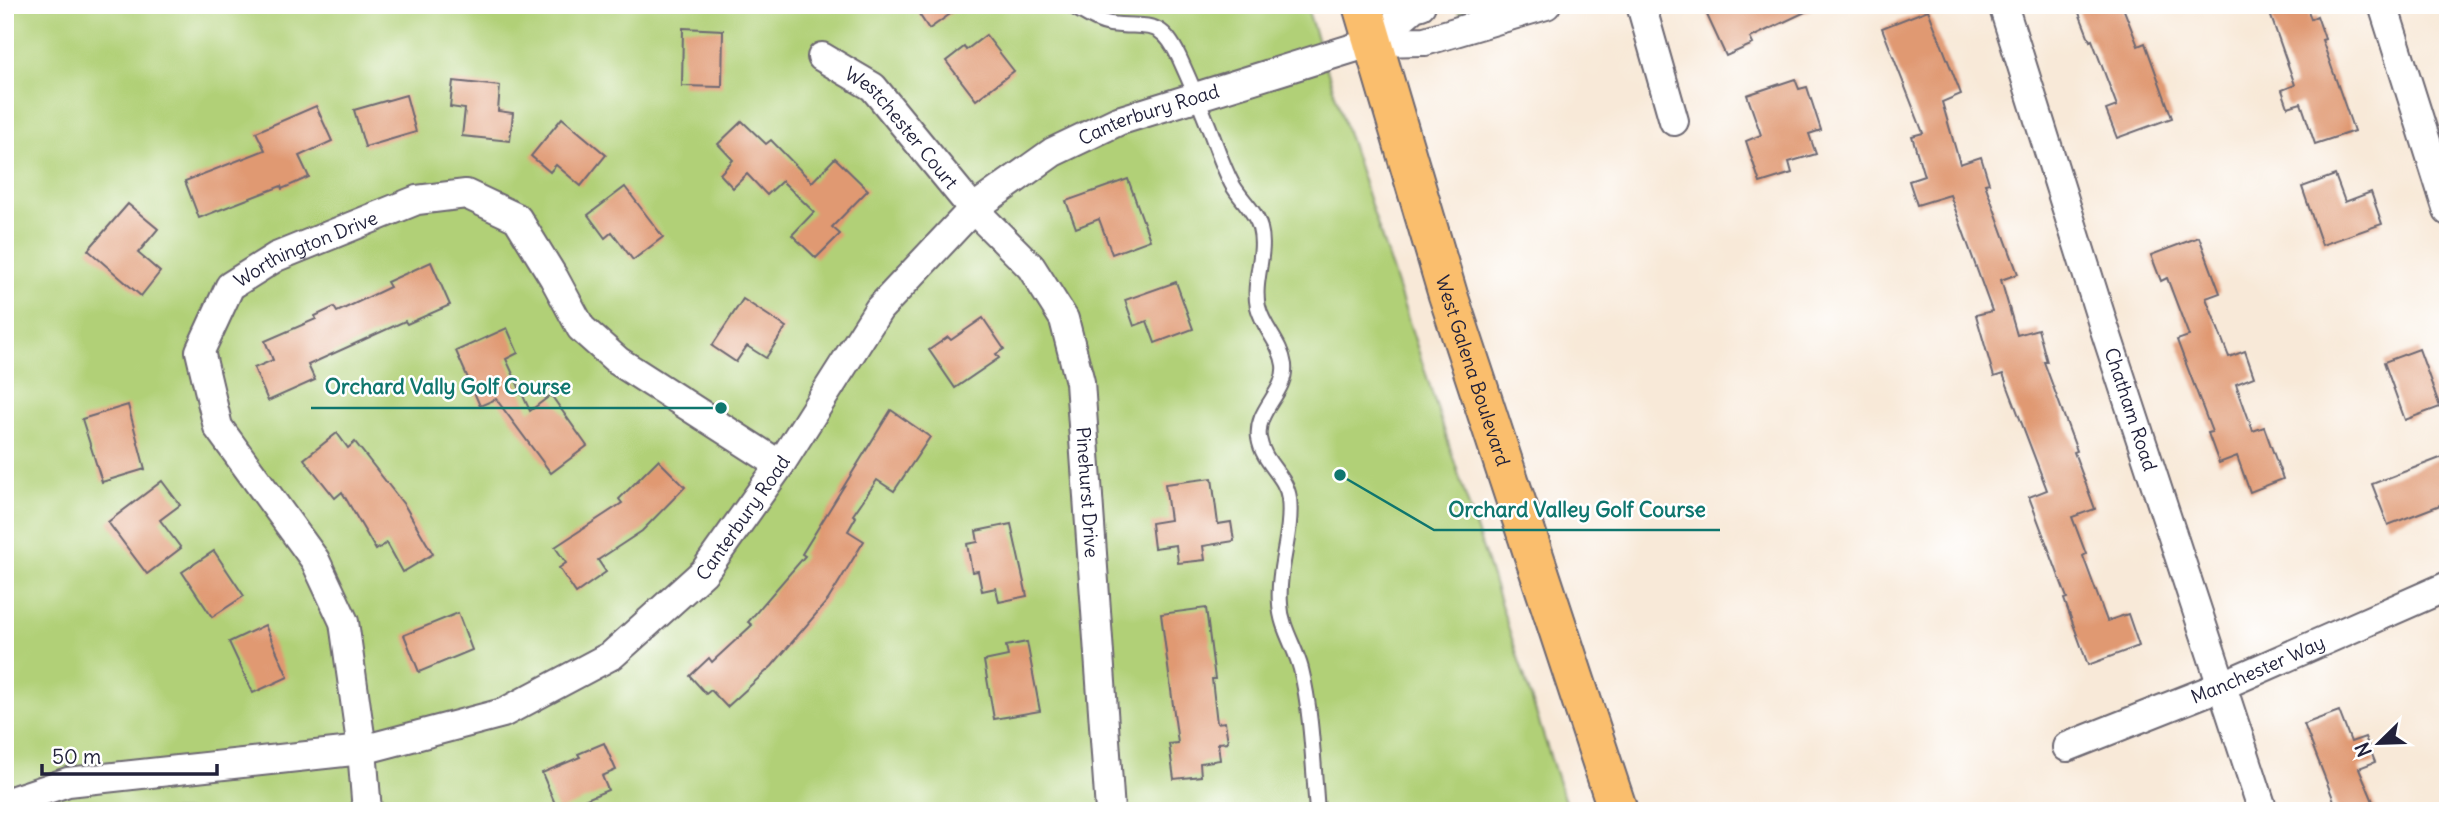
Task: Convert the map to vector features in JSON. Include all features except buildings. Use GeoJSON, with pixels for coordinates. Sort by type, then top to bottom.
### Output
{"type":"FeatureCollection","features":[{"type":"Feature","properties":{"kind":"main road","name":"West Galena Boulevard"},"geometry":{"type":"LineString","coordinates":[[1362,5],[1448,295],[1618,811]]}},
{"type":"Feature","properties":{"kind":"street"},"geometry":{"type":"LineString","coordinates":[[1373,42],[1421,5]]}},
{"type":"Feature","properties":{"kind":"street"},"geometry":{"type":"LineString","coordinates":[[1373,42],[1425,41],[1546,5]]}},
{"type":"Feature","properties":{"kind":"street"},"geometry":{"type":"LineString","coordinates":[[1641,5],[1674,121]]}},
{"type":"Feature","properties":{"kind":"street","name":"Chatham Road"},"geometry":{"type":"LineString","coordinates":[[2003,5],[2103,324],[2263,811]]}},
{"type":"Feature","properties":{"kind":"street"},"geometry":{"type":"LineString","coordinates":[[2382,5],[2448,211]]}},
{"type":"Feature","properties":{"kind":"street","name":"Canterbury Road"},"geometry":{"type":"LineString","coordinates":[[5,803],[68,782],[362,750],[503,713],[612,655],[704,572],[780,465],[879,309],[973,209],[1053,152],[1118,121],[1373,42]]}},
{"type":"Feature","properties":{"kind":"street","name":"Westchester Court"},"geometry":{"type":"LineString","coordinates":[[822,57],[873,88],[973,209]]}},
{"type":"Feature","properties":{"kind":"street","name":"Worthington Drive"},"geometry":{"type":"LineString","coordinates":[[362,750],[344,622],[314,559],[218,427],[200,351],[230,286],[276,257],[417,200],[466,194],[517,218],[581,328],[618,361],[780,465]]}},
{"type":"Feature","properties":{"kind":"street","name":"Pinehurst Drive"},"geometry":{"type":"LineString","coordinates":[[973,209],[1031,267],[1064,319],[1080,382],[1110,811]]}},
{"type":"Feature","properties":{"kind":"street","name":"Manchester Way"},"geometry":{"type":"LineString","coordinates":[[2067,747],[2221,686],[2448,586]]}},
{"type":"Feature","properties":{"kind":"street"},"geometry":{"type":"LineString","coordinates":[[362,750],[367,811]]}},
{"type":"Feature","properties":{"kind":"lane"},"geometry":{"type":"LineString","coordinates":[[1070,5],[1108,23],[1163,30],[1176,49],[1233,186],[1259,225],[1262,237],[1256,285],[1259,310],[1284,364],[1282,382],[1261,417],[1259,437],[1266,459],[1284,483],[1289,500],[1286,553],[1279,601],[1283,626],[1301,669],[1310,730],[1317,811]]}},
{"type":"Feature","properties":{"kind":"green space"},"geometry":{"type":"Polygon","coordinates":[[[5,5],[1306,5],[1568,811],[5,811],[5,5]]]}},
{"type":"Feature","properties":{"kind":"green space"},"geometry":{"type":"Polygon","coordinates":[[[1464,5],[1506,5],[1461,16],[1458,11],[1464,5]]]}},
{"type":"Feature","properties":{"kind":"place","name":"Orchard Vally Golf Course"},"geometry":{"type":"Point","coordinates":[721,408]}},
{"type":"Feature","properties":{"kind":"place","name":"Orchard Valley Golf Course"},"geometry":{"type":"Point","coordinates":[1340,475]}}]}
